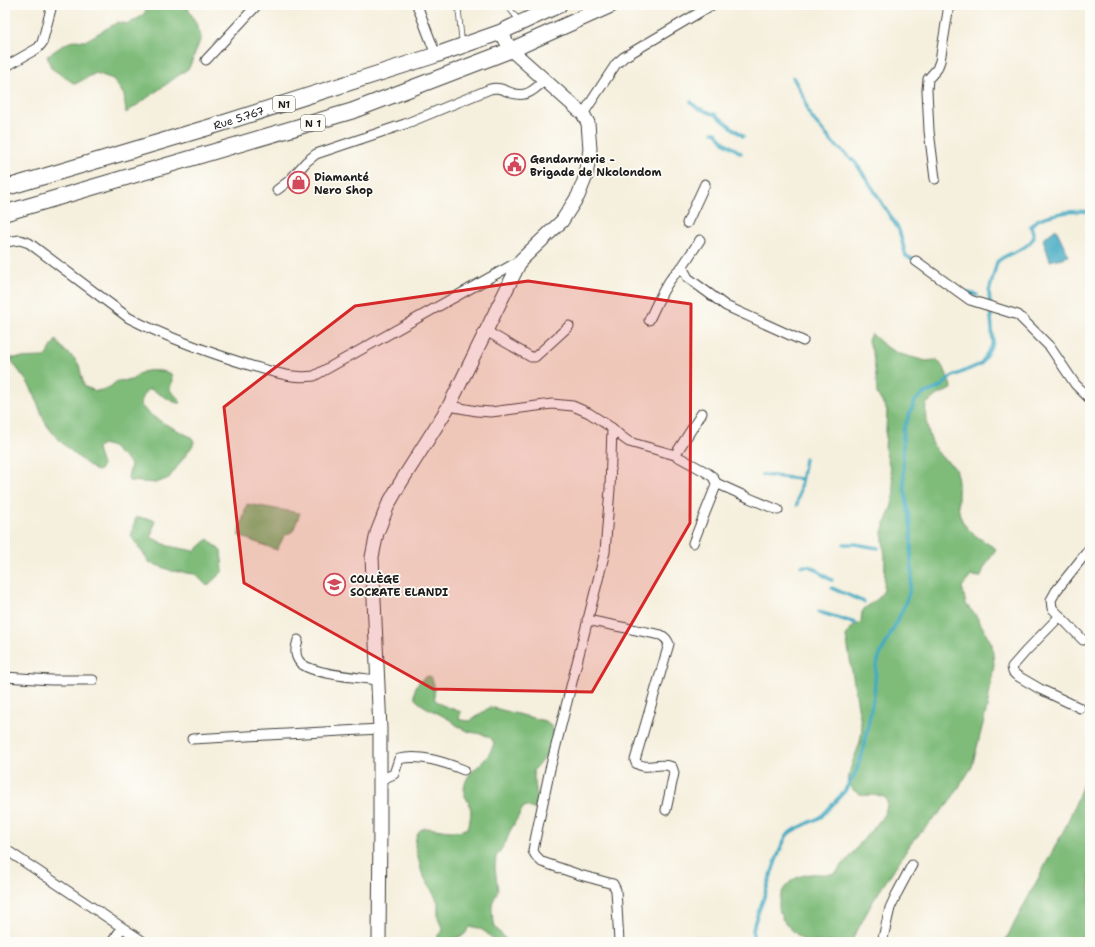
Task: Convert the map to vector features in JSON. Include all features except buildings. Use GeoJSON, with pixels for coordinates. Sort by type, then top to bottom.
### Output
{"type":"FeatureCollection","features":[{"type":"Feature","properties":{"kind":"highway","name":"Rue 5.767"},"geometry":{"type":"LineString","coordinates":[[5,188],[220,124],[436,55],[501,32],[559,5]]}},
{"type":"Feature","properties":{"kind":"highway","name":"N 1"},"geometry":{"type":"LineString","coordinates":[[5,213],[352,112],[511,50],[611,5]]}},
{"type":"Feature","properties":{"kind":"main road"},"geometry":{"type":"LineString","coordinates":[[379,942],[380,729],[372,557],[376,533],[401,482],[449,406],[521,260],[562,221],[578,196],[586,176],[590,149],[588,123],[583,114],[511,50],[501,32]]}},
{"type":"Feature","properties":{"kind":"street"},"geometry":{"type":"LineString","coordinates":[[5,67],[38,48],[42,43],[52,5]]}},
{"type":"Feature","properties":{"kind":"street"},"geometry":{"type":"LineString","coordinates":[[206,60],[257,5]]}},
{"type":"Feature","properties":{"kind":"street"},"geometry":{"type":"LineString","coordinates":[[417,5],[436,55]]}},
{"type":"Feature","properties":{"kind":"street"},"geometry":{"type":"LineString","coordinates":[[583,114],[616,64],[712,5]]}},
{"type":"Feature","properties":{"kind":"street"},"geometry":{"type":"LineString","coordinates":[[935,179],[929,131],[927,90],[928,79],[937,69],[940,61],[949,5]]}},
{"type":"Feature","properties":{"kind":"street"},"geometry":{"type":"LineString","coordinates":[[277,190],[290,180],[306,162],[316,154],[405,124],[490,88],[524,95],[534,90],[545,80]]}},
{"type":"Feature","properties":{"kind":"street"},"geometry":{"type":"LineString","coordinates":[[687,223],[705,184]]}},
{"type":"Feature","properties":{"kind":"street"},"geometry":{"type":"LineString","coordinates":[[5,242],[20,240],[29,243],[129,318],[148,328],[224,357],[288,376],[300,378],[314,376],[521,260]]}},
{"type":"Feature","properties":{"kind":"street"},"geometry":{"type":"LineString","coordinates":[[649,320],[669,282],[675,273],[682,267],[700,240]]}},
{"type":"Feature","properties":{"kind":"street"},"geometry":{"type":"LineString","coordinates":[[916,261],[963,296],[977,303],[1018,314],[1050,347],[1075,384],[1090,399]]}},
{"type":"Feature","properties":{"kind":"street"},"geometry":{"type":"LineString","coordinates":[[682,267],[688,278],[726,306],[803,341]]}},
{"type":"Feature","properties":{"kind":"street"},"geometry":{"type":"LineString","coordinates":[[486,331],[531,357],[534,357],[569,326]]}},
{"type":"Feature","properties":{"kind":"street"},"geometry":{"type":"LineString","coordinates":[[449,406],[491,412],[552,404],[573,406],[589,413],[612,428],[629,442],[675,455],[706,472],[713,477],[716,483],[778,510]]}},
{"type":"Feature","properties":{"kind":"street"},"geometry":{"type":"LineString","coordinates":[[675,455],[702,413]]}},
{"type":"Feature","properties":{"kind":"street"},"geometry":{"type":"LineString","coordinates":[[612,428],[611,483],[605,552],[550,769],[533,851],[542,862],[613,884],[616,890],[619,942]]}},
{"type":"Feature","properties":{"kind":"street"},"geometry":{"type":"LineString","coordinates":[[693,543],[716,483]]}},
{"type":"Feature","properties":{"kind":"street"},"geometry":{"type":"LineString","coordinates":[[1083,640],[1052,608],[1051,600],[1053,595],[1090,548]]}},
{"type":"Feature","properties":{"kind":"street"},"geometry":{"type":"LineString","coordinates":[[1060,616],[1026,650],[1012,667],[1012,672],[1040,689],[1080,708]]}},
{"type":"Feature","properties":{"kind":"street"},"geometry":{"type":"LineString","coordinates":[[587,620],[661,635],[668,640],[669,644],[635,760],[636,763],[643,767],[664,764],[672,767],[674,773],[666,810]]}},
{"type":"Feature","properties":{"kind":"street"},"geometry":{"type":"LineString","coordinates":[[298,640],[295,652],[299,662],[311,670],[377,680]]}},
{"type":"Feature","properties":{"kind":"street"},"geometry":{"type":"LineString","coordinates":[[5,677],[51,680],[93,680]]}},
{"type":"Feature","properties":{"kind":"street"},"geometry":{"type":"LineString","coordinates":[[192,740],[380,729]]}},
{"type":"Feature","properties":{"kind":"street"},"geometry":{"type":"LineString","coordinates":[[380,780],[394,774],[399,759],[410,756],[444,763],[464,770]]}},
{"type":"Feature","properties":{"kind":"street"},"geometry":{"type":"LineString","coordinates":[[5,849],[144,942]]}},
{"type":"Feature","properties":{"kind":"street"},"geometry":{"type":"LineString","coordinates":[[884,942],[883,938],[890,908],[912,865]]}},
{"type":"Feature","properties":{"kind":"street"},"geometry":{"type":"LineString","coordinates":[[112,942],[122,928]]}},
{"type":"Feature","properties":{"kind":"lane"},"geometry":{"type":"LineString","coordinates":[[458,5],[463,46]]}},
{"type":"Feature","properties":{"kind":"lane"},"geometry":{"type":"LineString","coordinates":[[506,5],[521,23]]}},
{"type":"Feature","properties":{"kind":"highlighted area"},"geometry":{"type":"Polygon","coordinates":[[[528,281],[691,304],[690,523],[592,692],[433,689],[244,583],[224,407],[355,306],[528,281]]]}},
{"type":"Feature","properties":{"kind":"green space"},"geometry":{"type":"Polygon","coordinates":[[[150,5],[186,5],[196,23],[201,38],[189,68],[126,113],[124,95],[113,79],[96,73],[75,84],[51,68],[47,56],[65,44],[75,40],[85,41],[118,22],[128,24],[142,16],[150,5]]]}},
{"type":"Feature","properties":{"kind":"green space"},"geometry":{"type":"Polygon","coordinates":[[[870,335],[873,335],[886,347],[900,354],[926,361],[935,360],[939,362],[945,370],[952,389],[937,395],[926,404],[928,431],[936,450],[955,469],[958,483],[958,507],[963,523],[973,534],[996,549],[984,568],[981,577],[971,576],[962,587],[966,604],[977,617],[992,644],[994,665],[987,708],[972,767],[948,804],[912,842],[873,901],[851,942],[805,942],[790,929],[783,920],[779,905],[782,892],[786,886],[798,877],[809,874],[836,873],[884,815],[887,805],[886,799],[883,797],[859,793],[851,788],[849,782],[850,771],[860,742],[862,730],[846,636],[850,629],[861,622],[862,612],[865,608],[879,598],[884,590],[885,557],[882,532],[892,505],[894,491],[892,475],[885,450],[887,410],[877,394],[873,354],[868,341],[870,335]]]}},
{"type":"Feature","properties":{"kind":"green space"},"geometry":{"type":"Polygon","coordinates":[[[56,340],[79,365],[85,387],[96,391],[110,387],[117,381],[132,380],[137,375],[146,371],[159,371],[171,374],[172,380],[170,390],[179,399],[180,403],[173,402],[150,389],[146,391],[140,404],[157,419],[191,437],[194,441],[193,445],[169,478],[156,483],[129,481],[128,478],[131,464],[112,447],[103,444],[98,447],[97,450],[102,465],[101,469],[98,471],[95,470],[67,447],[48,427],[31,388],[10,358],[45,357],[56,340]]]}},
{"type":"Feature","properties":{"kind":"green space"},"geometry":{"type":"Polygon","coordinates":[[[247,504],[300,513],[293,531],[284,536],[277,550],[239,536],[247,504]]]}},
{"type":"Feature","properties":{"kind":"green space"},"geometry":{"type":"Polygon","coordinates":[[[136,517],[155,520],[151,537],[168,546],[195,551],[208,539],[221,551],[223,571],[207,586],[195,574],[172,571],[149,562],[131,536],[136,517]]]}},
{"type":"Feature","properties":{"kind":"green space"},"geometry":{"type":"Polygon","coordinates":[[[429,676],[431,677],[433,683],[435,700],[442,705],[461,712],[459,718],[461,720],[470,721],[490,707],[545,721],[550,724],[554,731],[552,743],[546,756],[533,771],[539,807],[536,810],[526,806],[523,808],[510,831],[506,842],[496,857],[495,868],[498,890],[492,904],[492,913],[495,927],[508,942],[495,942],[484,932],[474,927],[468,929],[463,936],[456,938],[437,940],[436,937],[443,931],[438,917],[438,902],[422,873],[415,846],[416,837],[420,830],[425,828],[457,831],[468,828],[471,811],[464,794],[465,783],[470,774],[489,754],[494,743],[489,737],[464,730],[416,700],[415,689],[417,685],[422,679],[429,676]]]}},
{"type":"Feature","properties":{"kind":"green space"},"geometry":{"type":"Polygon","coordinates":[[[1090,767],[1090,939],[1085,942],[1006,942],[1005,941],[1067,824],[1090,767]]]}},
{"type":"Feature","properties":{"kind":"water"},"geometry":{"type":"Polygon","coordinates":[[[1056,229],[1069,256],[1050,261],[1043,239],[1056,229]]]}},
{"type":"Feature","properties":{"kind":"waterway"},"geometry":{"type":"LineString","coordinates":[[793,77],[805,100],[808,112],[812,118],[833,143],[855,162],[899,230],[906,256],[916,261]]}},
{"type":"Feature","properties":{"kind":"waterway"},"geometry":{"type":"LineString","coordinates":[[691,102],[698,108],[716,115],[743,136]]}},
{"type":"Feature","properties":{"kind":"waterway"},"geometry":{"type":"LineString","coordinates":[[713,132],[716,132],[724,142],[741,153]]}},
{"type":"Feature","properties":{"kind":"waterway"},"geometry":{"type":"LineString","coordinates":[[753,942],[755,920],[776,859],[787,835],[821,817],[844,792],[856,772],[863,751],[874,695],[876,668],[879,657],[903,609],[909,593],[912,575],[911,529],[904,484],[903,430],[915,401],[923,394],[941,387],[951,377],[981,364],[993,341],[989,292],[997,262],[1001,258],[1022,249],[1031,242],[1034,237],[1031,226],[1041,218],[1058,214],[1090,212]]}},
{"type":"Feature","properties":{"kind":"waterway"},"geometry":{"type":"LineString","coordinates":[[965,292],[977,295]]}},
{"type":"Feature","properties":{"kind":"waterway"},"geometry":{"type":"LineString","coordinates":[[797,505],[805,459]]}},
{"type":"Feature","properties":{"kind":"waterway"},"geometry":{"type":"LineString","coordinates":[[762,475],[801,479]]}},
{"type":"Feature","properties":{"kind":"waterway"},"geometry":{"type":"LineString","coordinates":[[844,544],[855,544],[878,548]]}},
{"type":"Feature","properties":{"kind":"waterway"},"geometry":{"type":"LineString","coordinates":[[802,566],[812,567],[832,580]]}},
{"type":"Feature","properties":{"kind":"waterway"},"geometry":{"type":"LineString","coordinates":[[832,588],[864,602]]}},
{"type":"Feature","properties":{"kind":"waterway"},"geometry":{"type":"LineString","coordinates":[[819,612],[855,623]]}},
{"type":"Feature","properties":{"kind":"place","name":"Gendarmerie - Brigade de Nkolondom"},"geometry":{"type":"Point","coordinates":[514,165]}},
{"type":"Feature","properties":{"kind":"place","name":"Diamanté Nero Shop"},"geometry":{"type":"Point","coordinates":[299,183]}},
{"type":"Feature","properties":{"kind":"place","name":"COLLÈGE SOCRATE ELANDI"},"geometry":{"type":"Point","coordinates":[335,585]}}]}
